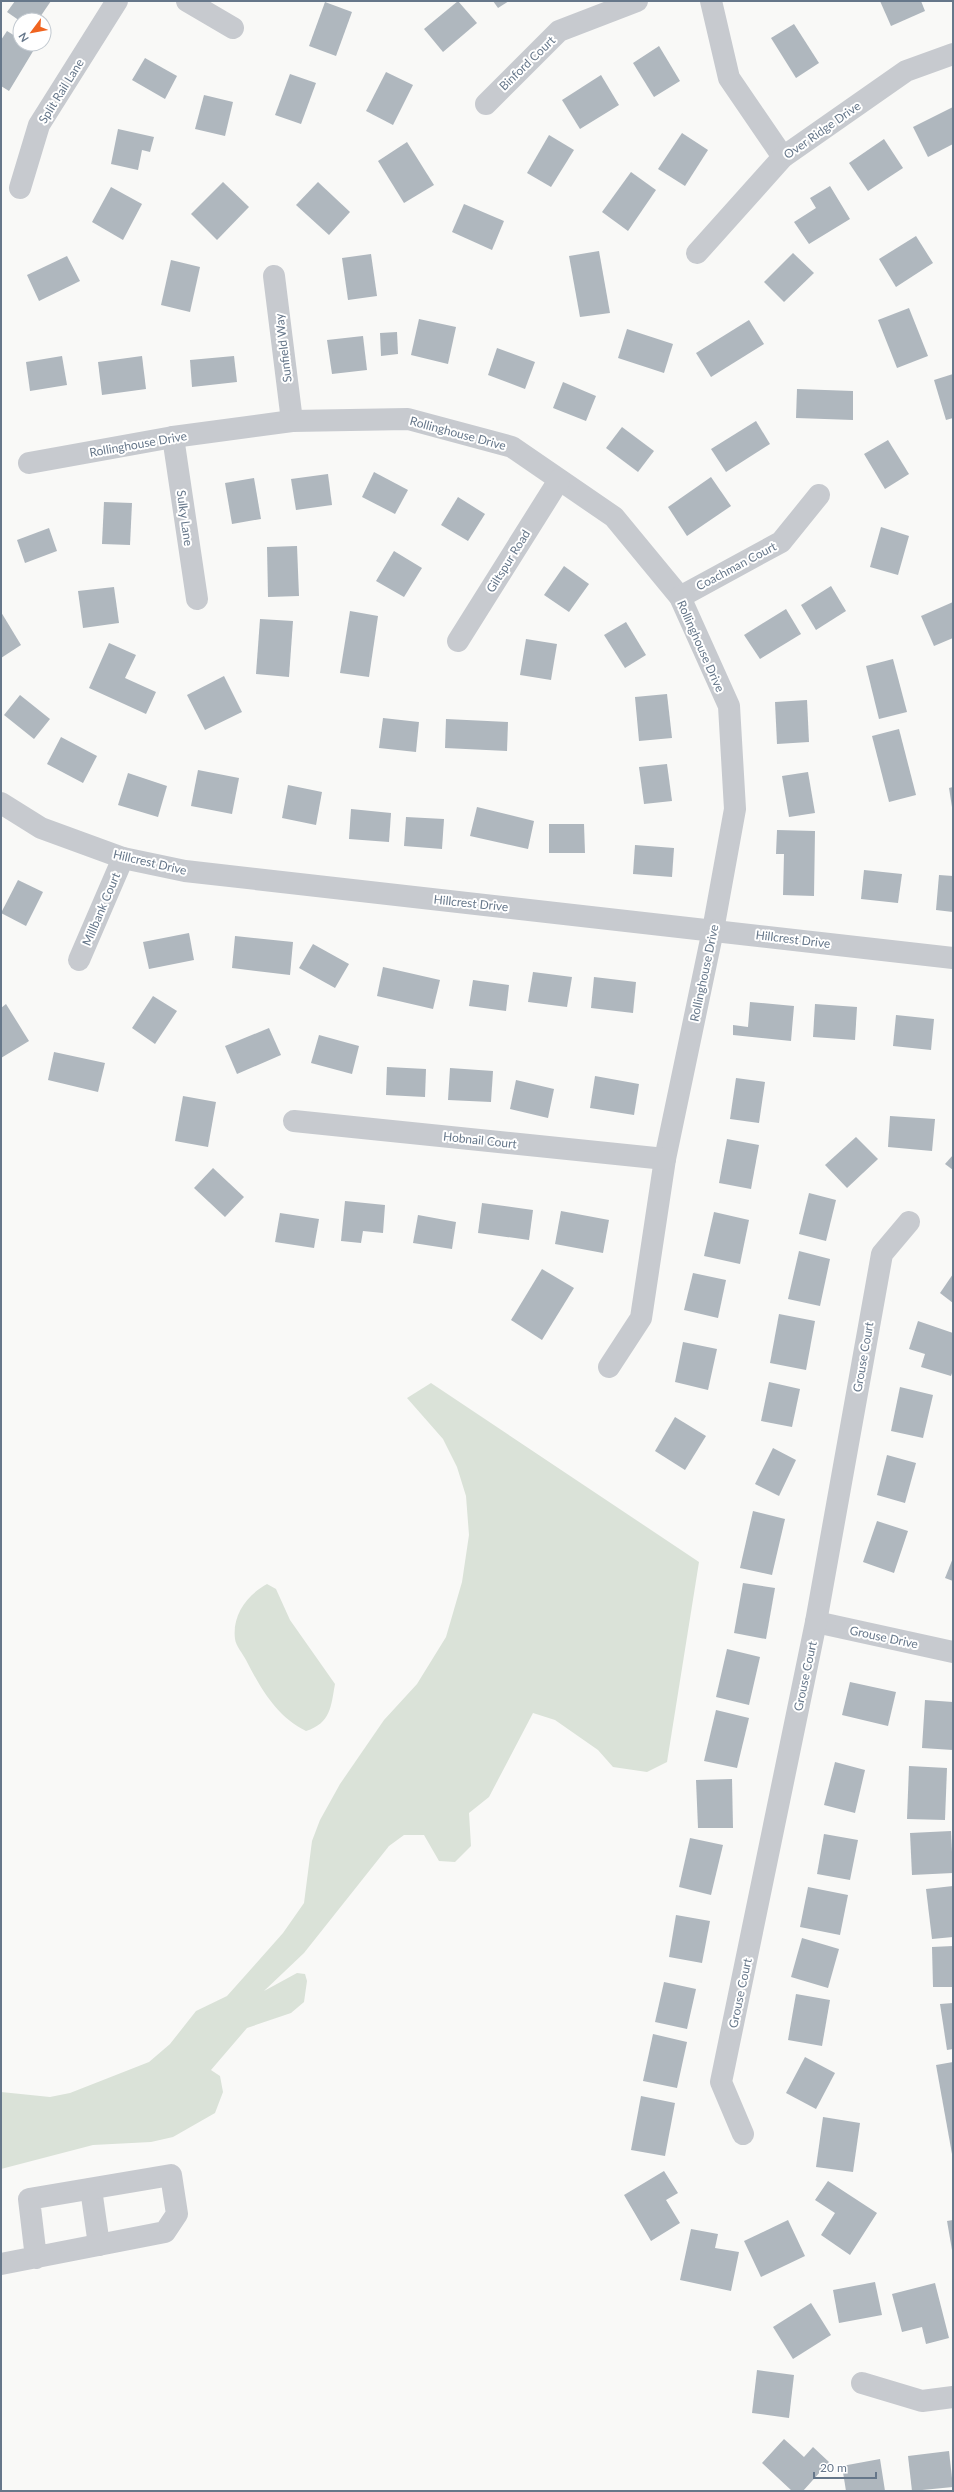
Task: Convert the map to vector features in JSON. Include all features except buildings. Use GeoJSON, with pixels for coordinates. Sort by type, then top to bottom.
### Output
{"type":"FeatureCollection","features":[{"type":"Feature","properties":{"kind":"street","name":"Split Rail Lane"},"geometry":{"type":"LineString","coordinates":[[20,188],[39,125],[117,1]]}},
{"type":"Feature","properties":{"kind":"street"},"geometry":{"type":"LineString","coordinates":[[187,1],[233,28]]}},
{"type":"Feature","properties":{"kind":"street","name":"Binford Court"},"geometry":{"type":"LineString","coordinates":[[486,104],[559,31],[637,1]]}},
{"type":"Feature","properties":{"kind":"street"},"geometry":{"type":"LineString","coordinates":[[711,1],[729,78],[782,157]]}},
{"type":"Feature","properties":{"kind":"street","name":"Over Ridge Drive"},"geometry":{"type":"LineString","coordinates":[[696,253],[782,157],[906,71],[953,54]]}},
{"type":"Feature","properties":{"kind":"street","name":"Sunfield Way"},"geometry":{"type":"LineString","coordinates":[[274,276],[292,420]]}},
{"type":"Feature","properties":{"kind":"street","name":"Rollinghouse Drive"},"geometry":{"type":"LineString","coordinates":[[29,463],[173,437],[292,420],[408,419],[512,448],[614,517],[680,597],[728,706],[735,809],[713,930],[665,1159],[642,1318],[609,1367]]}},
{"type":"Feature","properties":{"kind":"street","name":"Sulky Lane"},"geometry":{"type":"LineString","coordinates":[[173,437],[197,599]]}},
{"type":"Feature","properties":{"kind":"street","name":"Giltspur Road"},"geometry":{"type":"LineString","coordinates":[[458,641],[559,480]]}},
{"type":"Feature","properties":{"kind":"street","name":"Coachman Court"},"geometry":{"type":"LineString","coordinates":[[680,597],[781,542],[819,495]]}},
{"type":"Feature","properties":{"kind":"street","name":"Hillcrest Drive"},"geometry":{"type":"LineString","coordinates":[[1,803],[41,828],[122,858],[185,872],[953,958]]}},
{"type":"Feature","properties":{"kind":"street","name":"Millbank Court"},"geometry":{"type":"LineString","coordinates":[[78,960],[122,858]]}},
{"type":"Feature","properties":{"kind":"street","name":"Hobnail Court"},"geometry":{"type":"LineString","coordinates":[[294,1121],[665,1159]]}},
{"type":"Feature","properties":{"kind":"street","name":"Grouse Court"},"geometry":{"type":"LineString","coordinates":[[743,2134],[721,2082],[816,1622],[882,1254],[909,1222]]}},
{"type":"Feature","properties":{"kind":"street","name":"Grouse Drive"},"geometry":{"type":"LineString","coordinates":[[816,1622],[953,1652]]}},
{"type":"Feature","properties":{"kind":"street"},"geometry":{"type":"LineString","coordinates":[[1,2264],[36,2258],[165,2232],[177,2214],[171,2175],[29,2199],[36,2258]]}},
{"type":"Feature","properties":{"kind":"street"},"geometry":{"type":"LineString","coordinates":[[91,2188],[99,2245]]}},
{"type":"Feature","properties":{"kind":"street"},"geometry":{"type":"LineString","coordinates":[[862,2383],[922,2401],[953,2397]]}},
{"type":"Feature","properties":{"kind":"shaded area"},"geometry":{"type":"Polygon","coordinates":[[[431,1383],[699,1562],[667,1762],[647,1772],[613,1767],[598,1750],[555,1720],[533,1713],[489,1797],[469,1813],[471,1846],[455,1862],[439,1861],[424,1835],[404,1835],[389,1846],[304,1953],[264,1991],[297,1973],[305,1974],[307,1981],[304,2002],[291,2013],[247,2028],[211,2070],[220,2076],[223,2092],[215,2113],[173,2137],[151,2142],[93,2145],[1,2169],[1,2092],[50,2097],[70,2093],[149,2062],[170,2044],[196,2011],[227,1996],[283,1933],[304,1903],[312,1841],[320,1820],[340,1784],[384,1720],[417,1684],[446,1637],[462,1582],[469,1535],[466,1496],[457,1467],[443,1439],[407,1398],[431,1383]]]}},
{"type":"Feature","properties":{"kind":"shaded area"},"geometry":{"type":"Polygon","coordinates":[[[267,1584],[276,1589],[290,1620],[335,1684],[331,1706],[325,1718],[314,1728],[306,1731],[286,1718],[270,1701],[257,1681],[235,1639],[236,1622],[242,1607],[253,1594],[267,1584]]]}}]}
